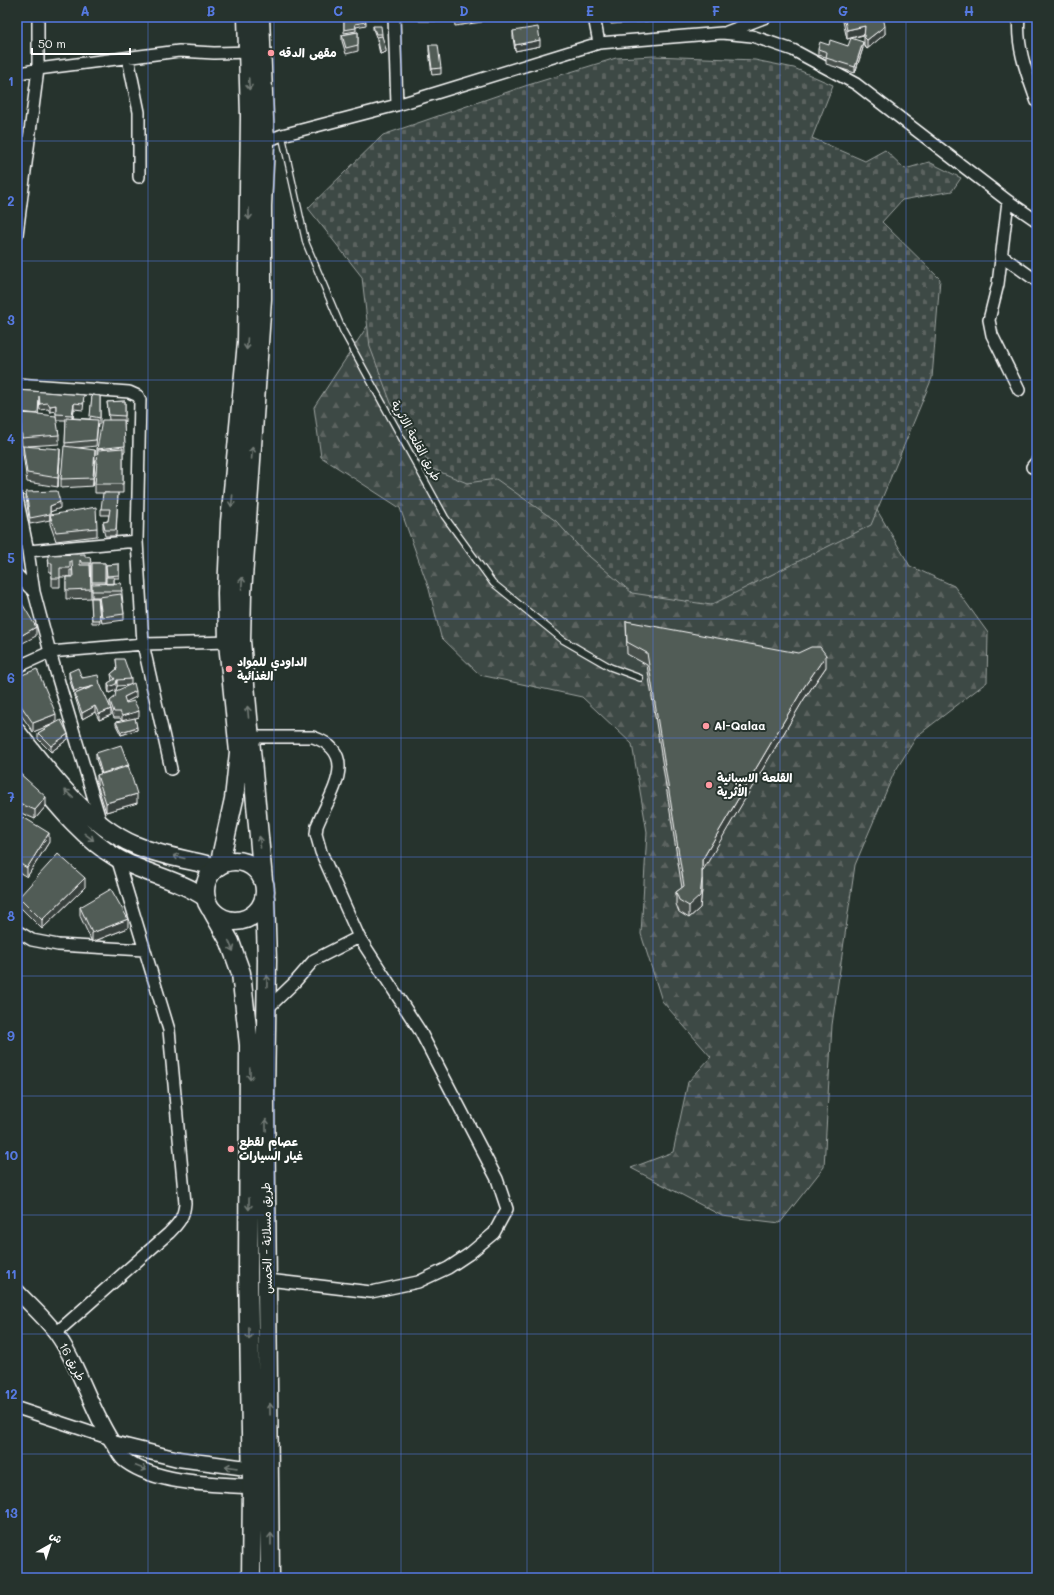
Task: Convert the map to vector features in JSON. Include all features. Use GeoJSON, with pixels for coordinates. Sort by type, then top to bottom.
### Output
{"type":"FeatureCollection","features":[{"type":"Feature","properties":{"kind":"highway"},"geometry":{"type":"LineString","coordinates":[[247,17],[254,52]]}},
{"type":"Feature","properties":{"kind":"highway"},"geometry":{"type":"LineString","coordinates":[[218,867],[236,861],[244,863],[256,870],[264,889],[261,906],[256,914],[248,919],[229,921],[220,918],[209,905],[207,881],[218,867],[234,799],[239,752],[234,642],[227,594],[230,522],[247,342],[257,144],[250,116],[254,52],[260,17]]}},
{"type":"Feature","properties":{"kind":"highway","name":"طريق مسلاتة - الخمس"},"geometry":{"type":"LineString","coordinates":[[234,642],[250,737],[264,889],[270,1578]]}},
{"type":"Feature","properties":{"kind":"highway","name":"طريق مسلاتة - الخمس"},"geometry":{"type":"LineString","coordinates":[[209,905],[230,942],[241,974],[249,1046],[248,1272],[252,1478],[251,1578]]}},
{"type":"Feature","properties":{"kind":"main road"},"geometry":{"type":"LineString","coordinates":[[17,732],[63,788],[101,824],[118,837],[136,846],[218,867]]}},
{"type":"Feature","properties":{"kind":"main road"},"geometry":{"type":"LineString","coordinates":[[17,756],[84,833],[118,858],[177,882],[209,905]]}},
{"type":"Feature","properties":{"kind":"street"},"geometry":{"type":"LineString","coordinates":[[17,234],[38,69],[38,17]]}},
{"type":"Feature","properties":{"kind":"street"},"geometry":{"type":"LineString","coordinates":[[394,17],[397,105]]}},
{"type":"Feature","properties":{"kind":"street"},"geometry":{"type":"LineString","coordinates":[[594,17],[599,43]]}},
{"type":"Feature","properties":{"kind":"street"},"geometry":{"type":"LineString","coordinates":[[722,33],[746,21],[766,17]]}},
{"type":"Feature","properties":{"kind":"street"},"geometry":{"type":"LineString","coordinates":[[1019,17],[1017,34],[1022,58],[1037,102]]}},
{"type":"Feature","properties":{"kind":"street"},"geometry":{"type":"LineString","coordinates":[[257,144],[282,135],[397,105],[599,43],[722,33],[752,36],[769,40],[793,50],[856,84],[1008,201],[1037,221]]}},
{"type":"Feature","properties":{"kind":"street"},"geometry":{"type":"LineString","coordinates":[[17,74],[38,69],[179,51],[214,53],[254,52]]}},
{"type":"Feature","properties":{"kind":"street"},"geometry":{"type":"LineString","coordinates":[[128,58],[139,112],[139,177]]}},
{"type":"Feature","properties":{"kind":"street"},"geometry":{"type":"LineString","coordinates":[[1008,201],[998,284],[989,320],[992,335],[1019,390]]}},
{"type":"Feature","properties":{"kind":"street"},"geometry":{"type":"LineString","coordinates":[[1002,256],[1037,281]]}},
{"type":"Feature","properties":{"kind":"street"},"geometry":{"type":"LineString","coordinates":[[17,384],[129,392],[138,396],[141,404],[137,541],[143,644],[171,769]]}},
{"type":"Feature","properties":{"kind":"street"},"geometry":{"type":"LineString","coordinates":[[17,497],[28,551],[34,592],[50,652],[101,824]]}},
{"type":"Feature","properties":{"kind":"street"},"geometry":{"type":"LineString","coordinates":[[28,551],[137,541]]}},
{"type":"Feature","properties":{"kind":"street"},"geometry":{"type":"LineString","coordinates":[[17,575],[34,592]]}},
{"type":"Feature","properties":{"kind":"street"},"geometry":{"type":"LineString","coordinates":[[17,667],[50,652],[143,644],[234,642]]}},
{"type":"Feature","properties":{"kind":"street"},"geometry":{"type":"LineString","coordinates":[[250,737],[313,736],[330,745],[337,756],[341,767],[339,776],[320,819],[316,834],[321,852],[359,937],[420,1031],[497,1179],[507,1210],[494,1233],[469,1254],[448,1268],[418,1282],[371,1292],[268,1280]]}},
{"type":"Feature","properties":{"kind":"street"},"geometry":{"type":"LineString","coordinates":[[56,1333],[169,1233],[180,1222],[184,1212],[185,1203],[169,1030],[144,950],[118,858]]}},
{"type":"Feature","properties":{"kind":"street"},"geometry":{"type":"LineString","coordinates":[[17,931],[32,940],[58,945],[144,950]]}},
{"type":"Feature","properties":{"kind":"street"},"geometry":{"type":"LineString","coordinates":[[266,1010],[295,982],[314,960],[359,937]]}},
{"type":"Feature","properties":{"kind":"street","name":"طريق 16"},"geometry":{"type":"LineString","coordinates":[[17,1291],[56,1333],[81,1377],[110,1440],[125,1460],[139,1468],[163,1476],[210,1485],[252,1478]]}},
{"type":"Feature","properties":{"kind":"street"},"geometry":{"type":"LineString","coordinates":[[17,1408],[110,1440],[252,1478],[270,1479]]}},
{"type":"Feature","properties":{"kind":"lane","name":"طريق القلعة الاثرية"},"geometry":{"type":"LineString","coordinates":[[282,135],[306,243],[342,331],[445,517],[493,583],[499,588],[563,640],[610,667],[640,678]]}},
{"type":"Feature","properties":{"kind":"green space"},"geometry":{"type":"Polygon","coordinates":[[[654,56],[755,60],[794,68],[833,85],[812,138],[865,161],[885,150],[905,169],[929,162],[961,178],[952,191],[902,200],[882,222],[940,279],[932,378],[871,525],[711,605],[632,593],[583,551],[556,521],[496,479],[467,483],[433,469],[391,403],[370,347],[362,277],[308,208],[383,135],[525,86],[616,58],[654,56]]]}},
{"type":"Feature","properties":{"kind":"green space"},"geometry":{"type":"Polygon","coordinates":[[[368,325],[871,500],[910,566],[954,586],[988,633],[987,682],[917,736],[894,773],[855,865],[832,1025],[824,1167],[780,1223],[722,1216],[631,1168],[673,1152],[688,1082],[711,1057],[662,1001],[641,934],[647,832],[632,744],[582,697],[480,675],[441,637],[429,589],[400,508],[321,457],[314,407],[368,325]]]}},
{"type":"Feature","properties":{"kind":"building"},"geometry":{"type":"Polygon","coordinates":[[[365,17],[366,22],[355,24],[356,28],[344,30],[344,21],[365,17]]]}},
{"type":"Feature","properties":{"kind":"building"},"geometry":{"type":"Polygon","coordinates":[[[454,17],[474,17],[455,20],[454,17]]]}},
{"type":"Feature","properties":{"kind":"building"},"geometry":{"type":"Polygon","coordinates":[[[844,17],[883,17],[885,26],[867,40],[864,37],[865,26],[847,30],[844,17]]]}},
{"type":"Feature","properties":{"kind":"building"},"geometry":{"type":"Polygon","coordinates":[[[373,26],[381,26],[382,34],[376,34],[373,26]]]}},
{"type":"Feature","properties":{"kind":"building"},"geometry":{"type":"Polygon","coordinates":[[[538,27],[540,40],[515,45],[513,31],[538,27]]]}},
{"type":"Feature","properties":{"kind":"building"},"geometry":{"type":"Polygon","coordinates":[[[358,32],[358,45],[346,48],[342,35],[358,32]]]}},
{"type":"Feature","properties":{"kind":"building"},"geometry":{"type":"Polygon","coordinates":[[[382,36],[386,49],[380,51],[377,37],[382,36]]]}},
{"type":"Feature","properties":{"kind":"building"},"geometry":{"type":"Polygon","coordinates":[[[851,38],[863,42],[855,67],[826,58],[827,52],[818,49],[820,42],[829,45],[830,40],[848,46],[851,38]]]}},
{"type":"Feature","properties":{"kind":"building"},"geometry":{"type":"Polygon","coordinates":[[[429,45],[438,45],[441,68],[432,69],[429,45]]]}},
{"type":"Feature","properties":{"kind":"building"},"geometry":{"type":"Polygon","coordinates":[[[17,390],[84,395],[83,404],[74,403],[72,415],[56,414],[56,405],[50,406],[48,403],[40,404],[39,396],[38,414],[17,413],[17,390]]]}},
{"type":"Feature","properties":{"kind":"building"},"geometry":{"type":"Polygon","coordinates":[[[92,395],[100,396],[100,418],[90,416],[92,395]]]}},
{"type":"Feature","properties":{"kind":"building"},"geometry":{"type":"Polygon","coordinates":[[[125,401],[125,416],[109,415],[107,402],[125,401]]]}},
{"type":"Feature","properties":{"kind":"building"},"geometry":{"type":"Polygon","coordinates":[[[20,412],[56,416],[59,435],[22,438],[20,412]]]}},
{"type":"Feature","properties":{"kind":"building"},"geometry":{"type":"Polygon","coordinates":[[[66,418],[98,420],[96,440],[65,443],[66,418]]]}},
{"type":"Feature","properties":{"kind":"building"},"geometry":{"type":"Polygon","coordinates":[[[102,420],[124,420],[125,446],[97,449],[102,420]]]}},
{"type":"Feature","properties":{"kind":"building"},"geometry":{"type":"Polygon","coordinates":[[[23,446],[60,449],[58,478],[27,473],[23,446]]]}},
{"type":"Feature","properties":{"kind":"building"},"geometry":{"type":"Polygon","coordinates":[[[64,446],[95,450],[93,478],[61,479],[64,446]]]}},
{"type":"Feature","properties":{"kind":"building"},"geometry":{"type":"Polygon","coordinates":[[[123,448],[123,484],[95,484],[98,450],[123,448]]]}},
{"type":"Feature","properties":{"kind":"building"},"geometry":{"type":"Polygon","coordinates":[[[57,491],[60,502],[50,506],[50,514],[30,518],[26,492],[57,491]]]}},
{"type":"Feature","properties":{"kind":"building"},"geometry":{"type":"Polygon","coordinates":[[[103,493],[118,493],[116,530],[105,530],[103,522],[108,521],[110,509],[101,509],[103,493]]]}},
{"type":"Feature","properties":{"kind":"building"},"geometry":{"type":"Polygon","coordinates":[[[96,507],[97,528],[56,532],[50,515],[96,507]]]}},
{"type":"Feature","properties":{"kind":"building"},"geometry":{"type":"Polygon","coordinates":[[[85,554],[85,557],[90,557],[91,563],[82,563],[80,560],[80,565],[90,565],[91,589],[66,590],[66,577],[73,577],[72,561],[70,561],[70,568],[60,568],[60,578],[52,578],[52,563],[49,563],[48,555],[85,554]]]}},
{"type":"Feature","properties":{"kind":"building"},"geometry":{"type":"Polygon","coordinates":[[[92,563],[105,563],[105,582],[92,582],[92,563]]]}},
{"type":"Feature","properties":{"kind":"building"},"geometry":{"type":"Polygon","coordinates":[[[119,564],[119,575],[107,576],[106,565],[119,564]]]}},
{"type":"Feature","properties":{"kind":"building"},"geometry":{"type":"Polygon","coordinates":[[[106,577],[114,577],[114,584],[106,584],[106,577]]]}},
{"type":"Feature","properties":{"kind":"building"},"geometry":{"type":"Polygon","coordinates":[[[121,583],[122,591],[92,591],[92,584],[121,583]]]}},
{"type":"Feature","properties":{"kind":"building"},"geometry":{"type":"Polygon","coordinates":[[[121,594],[124,614],[102,617],[99,597],[121,594]]]}},
{"type":"Feature","properties":{"kind":"building"},"geometry":{"type":"Polygon","coordinates":[[[17,595],[36,627],[17,638],[17,595]]]}},
{"type":"Feature","properties":{"kind":"building"},"geometry":{"type":"Polygon","coordinates":[[[91,598],[98,598],[100,620],[92,620],[91,598]]]}},
{"type":"Feature","properties":{"kind":"building","name":"القلعة الاسبانية الأثرية"},"geometry":{"type":"Polygon","coordinates":[[[626,621],[798,653],[811,647],[820,647],[826,655],[804,687],[702,860],[700,896],[689,906],[679,900],[676,892],[684,886],[647,653],[627,642],[626,621]]]}},
{"type":"Feature","properties":{"kind":"building"},"geometry":{"type":"Polygon","coordinates":[[[116,659],[124,659],[131,679],[117,680],[116,684],[109,687],[108,683],[115,679],[111,674],[117,669],[116,659]]]}},
{"type":"Feature","properties":{"kind":"building"},"geometry":{"type":"Polygon","coordinates":[[[78,668],[82,678],[98,675],[100,684],[111,709],[99,714],[95,706],[82,713],[75,694],[94,686],[74,691],[69,672],[78,668]]]}},
{"type":"Feature","properties":{"kind":"building"},"geometry":{"type":"Polygon","coordinates":[[[37,669],[56,714],[33,723],[17,700],[17,677],[37,669]]]}},
{"type":"Feature","properties":{"kind":"building"},"geometry":{"type":"Polygon","coordinates":[[[134,683],[136,691],[124,697],[126,703],[134,701],[139,711],[122,716],[120,712],[114,712],[110,701],[115,697],[116,691],[134,683]]]}},
{"type":"Feature","properties":{"kind":"building"},"geometry":{"type":"Polygon","coordinates":[[[135,718],[137,727],[121,732],[116,722],[135,718]]]}},
{"type":"Feature","properties":{"kind":"building"},"geometry":{"type":"Polygon","coordinates":[[[61,720],[68,734],[51,746],[38,733],[61,720]]]}},
{"type":"Feature","properties":{"kind":"building"},"geometry":{"type":"Polygon","coordinates":[[[121,745],[129,766],[102,774],[96,753],[121,745]]]}},
{"type":"Feature","properties":{"kind":"building"},"geometry":{"type":"Polygon","coordinates":[[[128,765],[137,794],[106,803],[97,775],[128,765]]]}},
{"type":"Feature","properties":{"kind":"building"},"geometry":{"type":"Polygon","coordinates":[[[17,771],[46,797],[35,810],[21,804],[17,810],[17,771]]]}},
{"type":"Feature","properties":{"kind":"building"},"geometry":{"type":"Polygon","coordinates":[[[23,817],[49,833],[27,868],[17,862],[17,825],[23,817]]]}},
{"type":"Feature","properties":{"kind":"building"},"geometry":{"type":"Polygon","coordinates":[[[58,854],[85,878],[42,920],[19,897],[58,854]]]}},
{"type":"Feature","properties":{"kind":"building"},"geometry":{"type":"Polygon","coordinates":[[[111,889],[128,919],[92,933],[80,907],[111,889]]]}},
{"type":"Feature","properties":{"kind":"place","name":"مقهى الدقه"},"geometry":{"type":"Point","coordinates":[271,53]}},
{"type":"Feature","properties":{"kind":"place","name":"الداودي للمواد الغذائية"},"geometry":{"type":"Point","coordinates":[229,669]}},
{"type":"Feature","properties":{"kind":"place","name":"Al-Qalaa"},"geometry":{"type":"Point","coordinates":[706,726]}},
{"type":"Feature","properties":{"kind":"place","name":"القلعة الاسبانية الأثرية"},"geometry":{"type":"Point","coordinates":[709,785]}},
{"type":"Feature","properties":{"kind":"place","name":"عصام لقطع غيار السيارات"},"geometry":{"type":"Point","coordinates":[231,1149]}}]}
